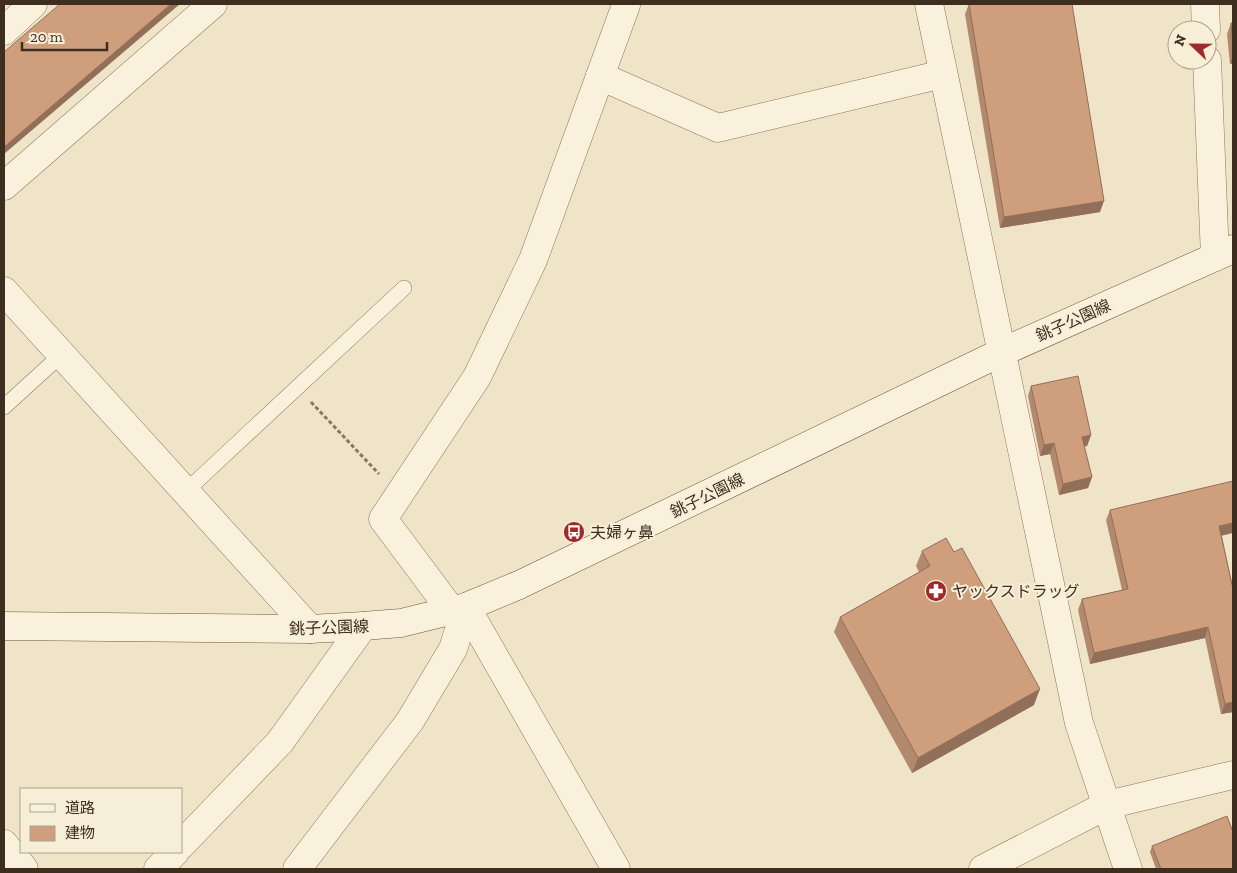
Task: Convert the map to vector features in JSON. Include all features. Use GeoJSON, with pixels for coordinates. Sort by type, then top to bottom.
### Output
{"type":"FeatureCollection","features":[{"type":"Feature","properties":{"kind":"street"},"geometry":{"type":"LineString","coordinates":[[4,31],[33,4]]}},
{"type":"Feature","properties":{"kind":"street"},"geometry":{"type":"LineString","coordinates":[[4,186],[212,4]]}},
{"type":"Feature","properties":{"kind":"street"},"geometry":{"type":"LineString","coordinates":[[616,869],[459,609],[383,519],[477,377],[533,260],[625,4]]}},
{"type":"Feature","properties":{"kind":"street"},"geometry":{"type":"LineString","coordinates":[[929,4],[1079,723],[1128,869]]}},
{"type":"Feature","properties":{"kind":"street"},"geometry":{"type":"LineString","coordinates":[[1205,4],[1206,20]]}},
{"type":"Feature","properties":{"kind":"street"},"geometry":{"type":"LineString","coordinates":[[1208,70],[1224,253]]}},
{"type":"Feature","properties":{"kind":"street"},"geometry":{"type":"LineString","coordinates":[[600,76],[718,128],[943,74]]}},
{"type":"Feature","properties":{"kind":"street","name":"銚子公園線"},"geometry":{"type":"LineString","coordinates":[[4,626],[310,629],[401,623],[459,609],[528,581],[1002,352],[1224,253]]}},
{"type":"Feature","properties":{"kind":"street"},"geometry":{"type":"LineString","coordinates":[[4,291],[310,629]]}},
{"type":"Feature","properties":{"kind":"street"},"geometry":{"type":"LineString","coordinates":[[297,869],[410,721],[453,649],[459,609]]}},
{"type":"Feature","properties":{"kind":"street"},"geometry":{"type":"LineString","coordinates":[[182,844],[280,742],[363,626]]}},
{"type":"Feature","properties":{"kind":"street"},"geometry":{"type":"LineString","coordinates":[[983,869],[1107,805],[1233,775]]}},
{"type":"Feature","properties":{"kind":"street"},"geometry":{"type":"LineString","coordinates":[[4,844],[24,869]]}},
{"type":"Feature","properties":{"kind":"street"},"geometry":{"type":"LineString","coordinates":[[158,869],[174,853]]}},
{"type":"Feature","properties":{"kind":"lane"},"geometry":{"type":"LineString","coordinates":[[185,492],[404,288]]}},
{"type":"Feature","properties":{"kind":"lane"},"geometry":{"type":"LineString","coordinates":[[4,407],[61,355]]}},
{"type":"Feature","properties":{"kind":"path"},"geometry":{"type":"LineString","coordinates":[[297,387],[399,495]]}},
{"type":"Feature","properties":{"kind":"building"},"geometry":{"type":"Polygon","coordinates":[[[60,4],[171,4],[4,147],[4,52],[60,4]]]}},
{"type":"Feature","properties":{"kind":"building"},"geometry":{"type":"Polygon","coordinates":[[[969,4],[1072,4],[1104,201],[1004,217],[969,4]]]}},
{"type":"Feature","properties":{"kind":"building"},"geometry":{"type":"Polygon","coordinates":[[[1231,23],[1233,23],[1233,46],[1231,23]]]}},
{"type":"Feature","properties":{"kind":"building"},"geometry":{"type":"Polygon","coordinates":[[[1078,376],[1091,435],[1082,437],[1092,477],[1063,484],[1054,443],[1044,445],[1031,386],[1078,376]]]}},
{"type":"Feature","properties":{"kind":"building"},"geometry":{"type":"Polygon","coordinates":[[[1233,481],[1233,523],[1219,526],[1233,589],[1233,702],[1225,704],[1208,627],[1094,653],[1082,599],[1128,589],[1110,510],[1233,481]]]}},
{"type":"Feature","properties":{"kind":"building"},"geometry":{"type":"Polygon","coordinates":[[[946,538],[954,552],[962,548],[1040,689],[918,758],[840,617],[930,566],[922,551],[946,538]]]}},
{"type":"Feature","properties":{"kind":"building"},"geometry":{"type":"Polygon","coordinates":[[[1227,816],[1233,832],[1233,869],[1161,869],[1152,846],[1227,816]]]}},
{"type":"Feature","properties":{"kind":"place","name":"夫婦ヶ鼻"},"geometry":{"type":"Point","coordinates":[574,532]}},
{"type":"Feature","properties":{"kind":"place","name":"ヤックスドラッグ"},"geometry":{"type":"Point","coordinates":[936,591]}}]}
